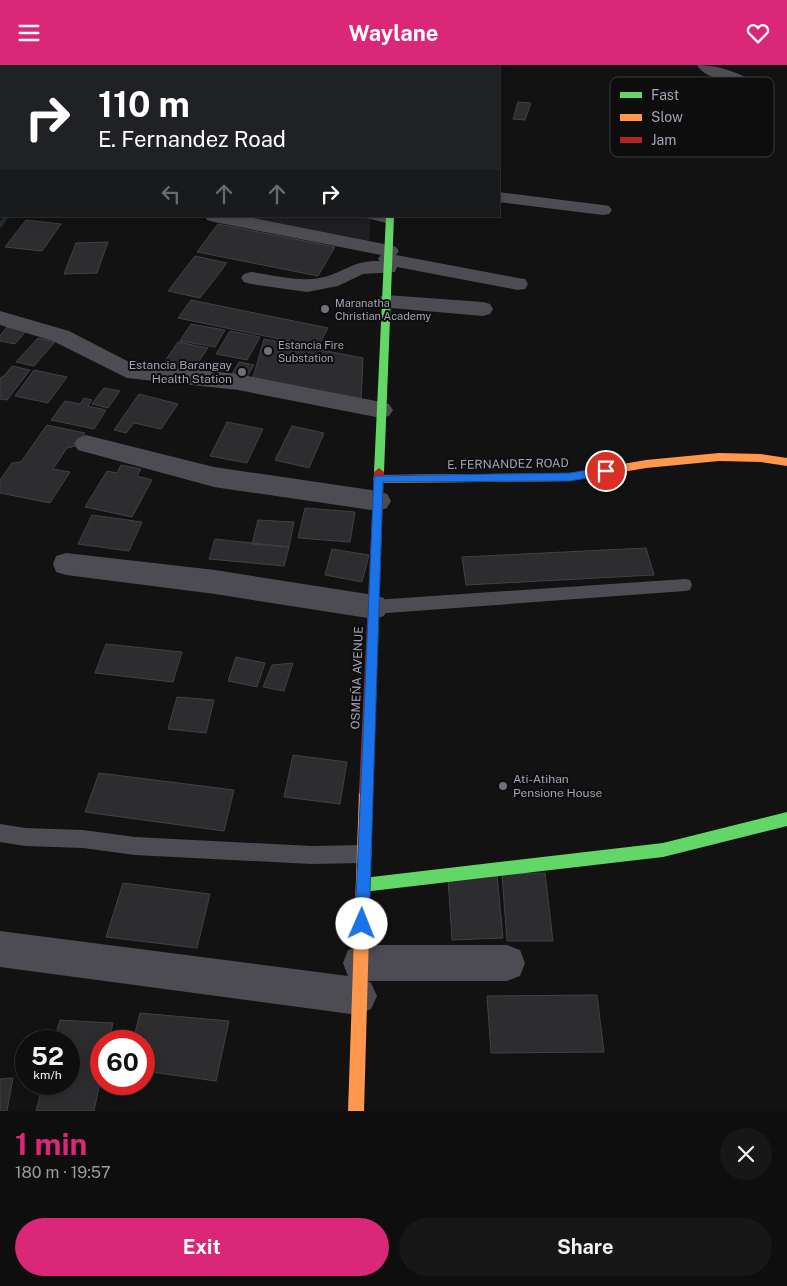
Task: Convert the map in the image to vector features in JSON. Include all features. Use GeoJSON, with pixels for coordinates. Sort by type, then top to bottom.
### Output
{"type":"FeatureCollection","features":[{"type":"Feature","properties":{"kind":"main road","name":"OSMEÑA AVENUE"},"geometry":{"type":"LineString","coordinates":[[356,1111],[363,854],[390,219]]}},
{"type":"Feature","properties":{"kind":"main road","name":"E. FERNANDEZ ROAD"},"geometry":{"type":"LineString","coordinates":[[378,490],[570,477],[646,463],[720,457],[762,458],[787,462]]}},
{"type":"Feature","properties":{"kind":"main road"},"geometry":{"type":"LineString","coordinates":[[363,885],[663,850],[787,819]]}},
{"type":"Feature","properties":{"kind":"street"},"geometry":{"type":"LineString","coordinates":[[704,65],[707,70],[725,77]]}},
{"type":"Feature","properties":{"kind":"street"},"geometry":{"type":"LineString","coordinates":[[500,197],[603,210]]}},
{"type":"Feature","properties":{"kind":"street"},"geometry":{"type":"LineString","coordinates":[[218,217],[388,259],[518,284]]}},
{"type":"Feature","properties":{"kind":"street"},"geometry":{"type":"LineString","coordinates":[[250,278],[307,286],[331,282],[358,269],[388,259]]}},
{"type":"Feature","properties":{"kind":"street"},"geometry":{"type":"LineString","coordinates":[[386,302],[483,309]]}},
{"type":"Feature","properties":{"kind":"street"},"geometry":{"type":"LineString","coordinates":[[0,318],[61,336],[127,370],[238,382],[381,410]]}},
{"type":"Feature","properties":{"kind":"street"},"geometry":{"type":"LineString","coordinates":[[86,444],[214,477],[378,490]]}},
{"type":"Feature","properties":{"kind":"street"},"geometry":{"type":"LineString","coordinates":[[66,564],[214,582],[374,607]]}},
{"type":"Feature","properties":{"kind":"street"},"geometry":{"type":"LineString","coordinates":[[0,949],[359,980],[506,963]]}},
{"type":"Feature","properties":{"kind":"lane"},"geometry":{"type":"LineString","coordinates":[[373,217],[390,219]]}},
{"type":"Feature","properties":{"kind":"lane"},"geometry":{"type":"LineString","coordinates":[[374,607],[685,585]]}},
{"type":"Feature","properties":{"kind":"lane"},"geometry":{"type":"LineString","coordinates":[[0,833],[25,837],[83,839],[135,846],[312,855],[363,854]]}},
{"type":"Feature","properties":{"kind":"shaded area"},"geometry":{"type":"Polygon","coordinates":[[[245,217],[371,217],[369,245],[244,221],[245,217]]]}},
{"type":"Feature","properties":{"kind":"building"},"geometry":{"type":"Polygon","coordinates":[[[518,102],[531,103],[525,120],[513,119],[518,102]]]}},
{"type":"Feature","properties":{"kind":"building"},"geometry":{"type":"Polygon","coordinates":[[[26,220],[61,224],[42,251],[5,247],[26,220]]]}},
{"type":"Feature","properties":{"kind":"building"},"geometry":{"type":"Polygon","coordinates":[[[218,224],[335,247],[318,276],[197,252],[218,224]]]}},
{"type":"Feature","properties":{"kind":"building"},"geometry":{"type":"Polygon","coordinates":[[[108,242],[97,273],[64,274],[76,243],[108,242]]]}},
{"type":"Feature","properties":{"kind":"building"},"geometry":{"type":"Polygon","coordinates":[[[195,256],[227,263],[200,298],[168,291],[195,256]]]}},
{"type":"Feature","properties":{"kind":"building"},"geometry":{"type":"Polygon","coordinates":[[[191,300],[328,328],[318,347],[178,318],[191,300]]]}},
{"type":"Feature","properties":{"kind":"building"},"geometry":{"type":"Polygon","coordinates":[[[191,324],[225,330],[215,347],[180,341],[191,324]]]}},
{"type":"Feature","properties":{"kind":"building"},"geometry":{"type":"Polygon","coordinates":[[[7,327],[26,331],[15,344],[0,341],[0,336],[7,327]]]}},
{"type":"Feature","properties":{"kind":"building"},"geometry":{"type":"Polygon","coordinates":[[[230,331],[260,337],[247,360],[216,354],[230,331]]]}},
{"type":"Feature","properties":{"kind":"building"},"geometry":{"type":"Polygon","coordinates":[[[38,338],[55,342],[34,366],[16,362],[38,338]]]}},
{"type":"Feature","properties":{"kind":"building"},"geometry":{"type":"Polygon","coordinates":[[[264,339],[363,358],[361,401],[252,381],[264,339]]]}},
{"type":"Feature","properties":{"kind":"building"},"geometry":{"type":"Polygon","coordinates":[[[178,342],[208,348],[191,373],[161,367],[178,342]]]}},
{"type":"Feature","properties":{"kind":"building","name":"Estancia Barangay Health Station"},"geometry":{"type":"Polygon","coordinates":[[[239,362],[254,365],[244,382],[229,379],[239,362]]]}},
{"type":"Feature","properties":{"kind":"building"},"geometry":{"type":"Polygon","coordinates":[[[12,366],[30,370],[7,400],[0,399],[0,378],[12,366]]]}},
{"type":"Feature","properties":{"kind":"building"},"geometry":{"type":"Polygon","coordinates":[[[34,370],[67,377],[48,403],[15,396],[34,370]]]}},
{"type":"Feature","properties":{"kind":"building"},"geometry":{"type":"Polygon","coordinates":[[[104,388],[120,391],[108,408],[92,404],[104,388]]]}},
{"type":"Feature","properties":{"kind":"building"},"geometry":{"type":"Polygon","coordinates":[[[139,394],[178,404],[161,429],[134,423],[126,433],[114,430],[139,394]]]}},
{"type":"Feature","properties":{"kind":"building"},"geometry":{"type":"Polygon","coordinates":[[[84,398],[92,400],[88,406],[106,410],[94,429],[51,420],[65,401],[80,404],[84,398]]]}},
{"type":"Feature","properties":{"kind":"building"},"geometry":{"type":"Polygon","coordinates":[[[227,422],[263,429],[247,463],[210,456],[227,422]]]}},
{"type":"Feature","properties":{"kind":"building"},"geometry":{"type":"Polygon","coordinates":[[[47,425],[85,433],[76,446],[67,448],[53,469],[70,472],[50,503],[0,493],[0,480],[12,463],[21,462],[47,425]]]}},
{"type":"Feature","properties":{"kind":"building"},"geometry":{"type":"Polygon","coordinates":[[[292,426],[324,433],[309,468],[275,460],[292,426]]]}},
{"type":"Feature","properties":{"kind":"building"},"geometry":{"type":"Polygon","coordinates":[[[121,465],[141,469],[137,476],[152,480],[132,517],[85,507],[107,471],[117,473],[121,465]]]}},
{"type":"Feature","properties":{"kind":"building"},"geometry":{"type":"Polygon","coordinates":[[[305,508],[355,512],[350,542],[298,538],[305,508]]]}},
{"type":"Feature","properties":{"kind":"building"},"geometry":{"type":"Polygon","coordinates":[[[92,515],[142,522],[129,551],[78,544],[92,515]]]}},
{"type":"Feature","properties":{"kind":"building"},"geometry":{"type":"Polygon","coordinates":[[[258,520],[294,522],[289,547],[252,544],[258,520]]]}},
{"type":"Feature","properties":{"kind":"building"},"geometry":{"type":"Polygon","coordinates":[[[215,539],[289,547],[284,566],[209,559],[215,539]]]}},
{"type":"Feature","properties":{"kind":"building"},"geometry":{"type":"Polygon","coordinates":[[[646,548],[654,575],[466,585],[462,557],[646,548]]]}},
{"type":"Feature","properties":{"kind":"building"},"geometry":{"type":"Polygon","coordinates":[[[332,549],[369,555],[362,582],[325,575],[332,549]]]}},
{"type":"Feature","properties":{"kind":"building"},"geometry":{"type":"Polygon","coordinates":[[[106,644],[182,652],[173,682],[95,673],[106,644]]]}},
{"type":"Feature","properties":{"kind":"building"},"geometry":{"type":"Polygon","coordinates":[[[236,657],[265,663],[257,687],[228,681],[236,657]]]}},
{"type":"Feature","properties":{"kind":"building"},"geometry":{"type":"Polygon","coordinates":[[[293,663],[284,691],[263,687],[272,665],[293,663]]]}},
{"type":"Feature","properties":{"kind":"building"},"geometry":{"type":"Polygon","coordinates":[[[177,697],[214,700],[206,733],[168,729],[177,697]]]}},
{"type":"Feature","properties":{"kind":"building"},"geometry":{"type":"Polygon","coordinates":[[[293,755],[347,762],[340,804],[284,797],[293,755]]]}},
{"type":"Feature","properties":{"kind":"building"},"geometry":{"type":"Polygon","coordinates":[[[99,773],[234,790],[224,831],[85,812],[99,773]]]}},
{"type":"Feature","properties":{"kind":"building"},"geometry":{"type":"Polygon","coordinates":[[[545,873],[553,941],[507,941],[502,874],[545,873]]]}},
{"type":"Feature","properties":{"kind":"building"},"geometry":{"type":"Polygon","coordinates":[[[497,876],[503,938],[452,940],[448,878],[497,876]]]}},
{"type":"Feature","properties":{"kind":"building"},"geometry":{"type":"Polygon","coordinates":[[[123,883],[210,894],[197,948],[106,937],[123,883]]]}},
{"type":"Feature","properties":{"kind":"building"},"geometry":{"type":"Polygon","coordinates":[[[597,995],[604,1052],[491,1053],[487,996],[597,995]]]}},
{"type":"Feature","properties":{"kind":"building"},"geometry":{"type":"Polygon","coordinates":[[[140,1013],[229,1021],[216,1081],[155,1073],[155,1030],[136,1030],[140,1013]]]}},
{"type":"Feature","properties":{"kind":"building"},"geometry":{"type":"Polygon","coordinates":[[[60,1020],[113,1023],[111,1030],[90,1030],[90,1095],[97,1095],[94,1111],[36,1111],[40,1095],[80,1095],[80,1030],[57,1030],[60,1020]]]}},
{"type":"Feature","properties":{"kind":"building"},"geometry":{"type":"Polygon","coordinates":[[[13,1078],[7,1111],[0,1111],[0,1079],[13,1078]]]}},
{"type":"Feature","properties":{"kind":"waterway"},"geometry":{"type":"LineString","coordinates":[[0,226],[6,217]]}},
{"type":"Feature","properties":{"kind":"traffic: fast"},"geometry":{"type":"LineString","coordinates":[[379,472],[390,217]]}},
{"type":"Feature","properties":{"kind":"traffic: fast"},"geometry":{"type":"LineString","coordinates":[[363,885],[663,850],[787,819]]}},
{"type":"Feature","properties":{"kind":"traffic: slow"},"geometry":{"type":"LineString","coordinates":[[378,479],[570,477],[646,464],[719,457],[761,458],[787,462]]}},
{"type":"Feature","properties":{"kind":"traffic: slow"},"geometry":{"type":"LineString","coordinates":[[356,1111],[366,792]]}},
{"type":"Feature","properties":{"kind":"traffic: jam"},"geometry":{"type":"LineString","coordinates":[[366,792],[379,472]]}},
{"type":"Feature","properties":{"kind":"place","name":"Maranatha Christian Academy"},"geometry":{"type":"Point","coordinates":[325,309]}},
{"type":"Feature","properties":{"kind":"place","name":"Estancia Fire Substation"},"geometry":{"type":"Point","coordinates":[268,351]}},
{"type":"Feature","properties":{"kind":"place","name":"Estancia Barangay Health Station"},"geometry":{"type":"Point","coordinates":[242,372]}},
{"type":"Feature","properties":{"kind":"place","name":"Ati-Atihan Pensione House"},"geometry":{"type":"Point","coordinates":[503,786]}},
{"type":"Feature","properties":{"kind":"route"},"geometry":{"type":"LineString","coordinates":[[362,924],[363,854],[378,518],[378,479],[570,477],[606,471]]}}]}
